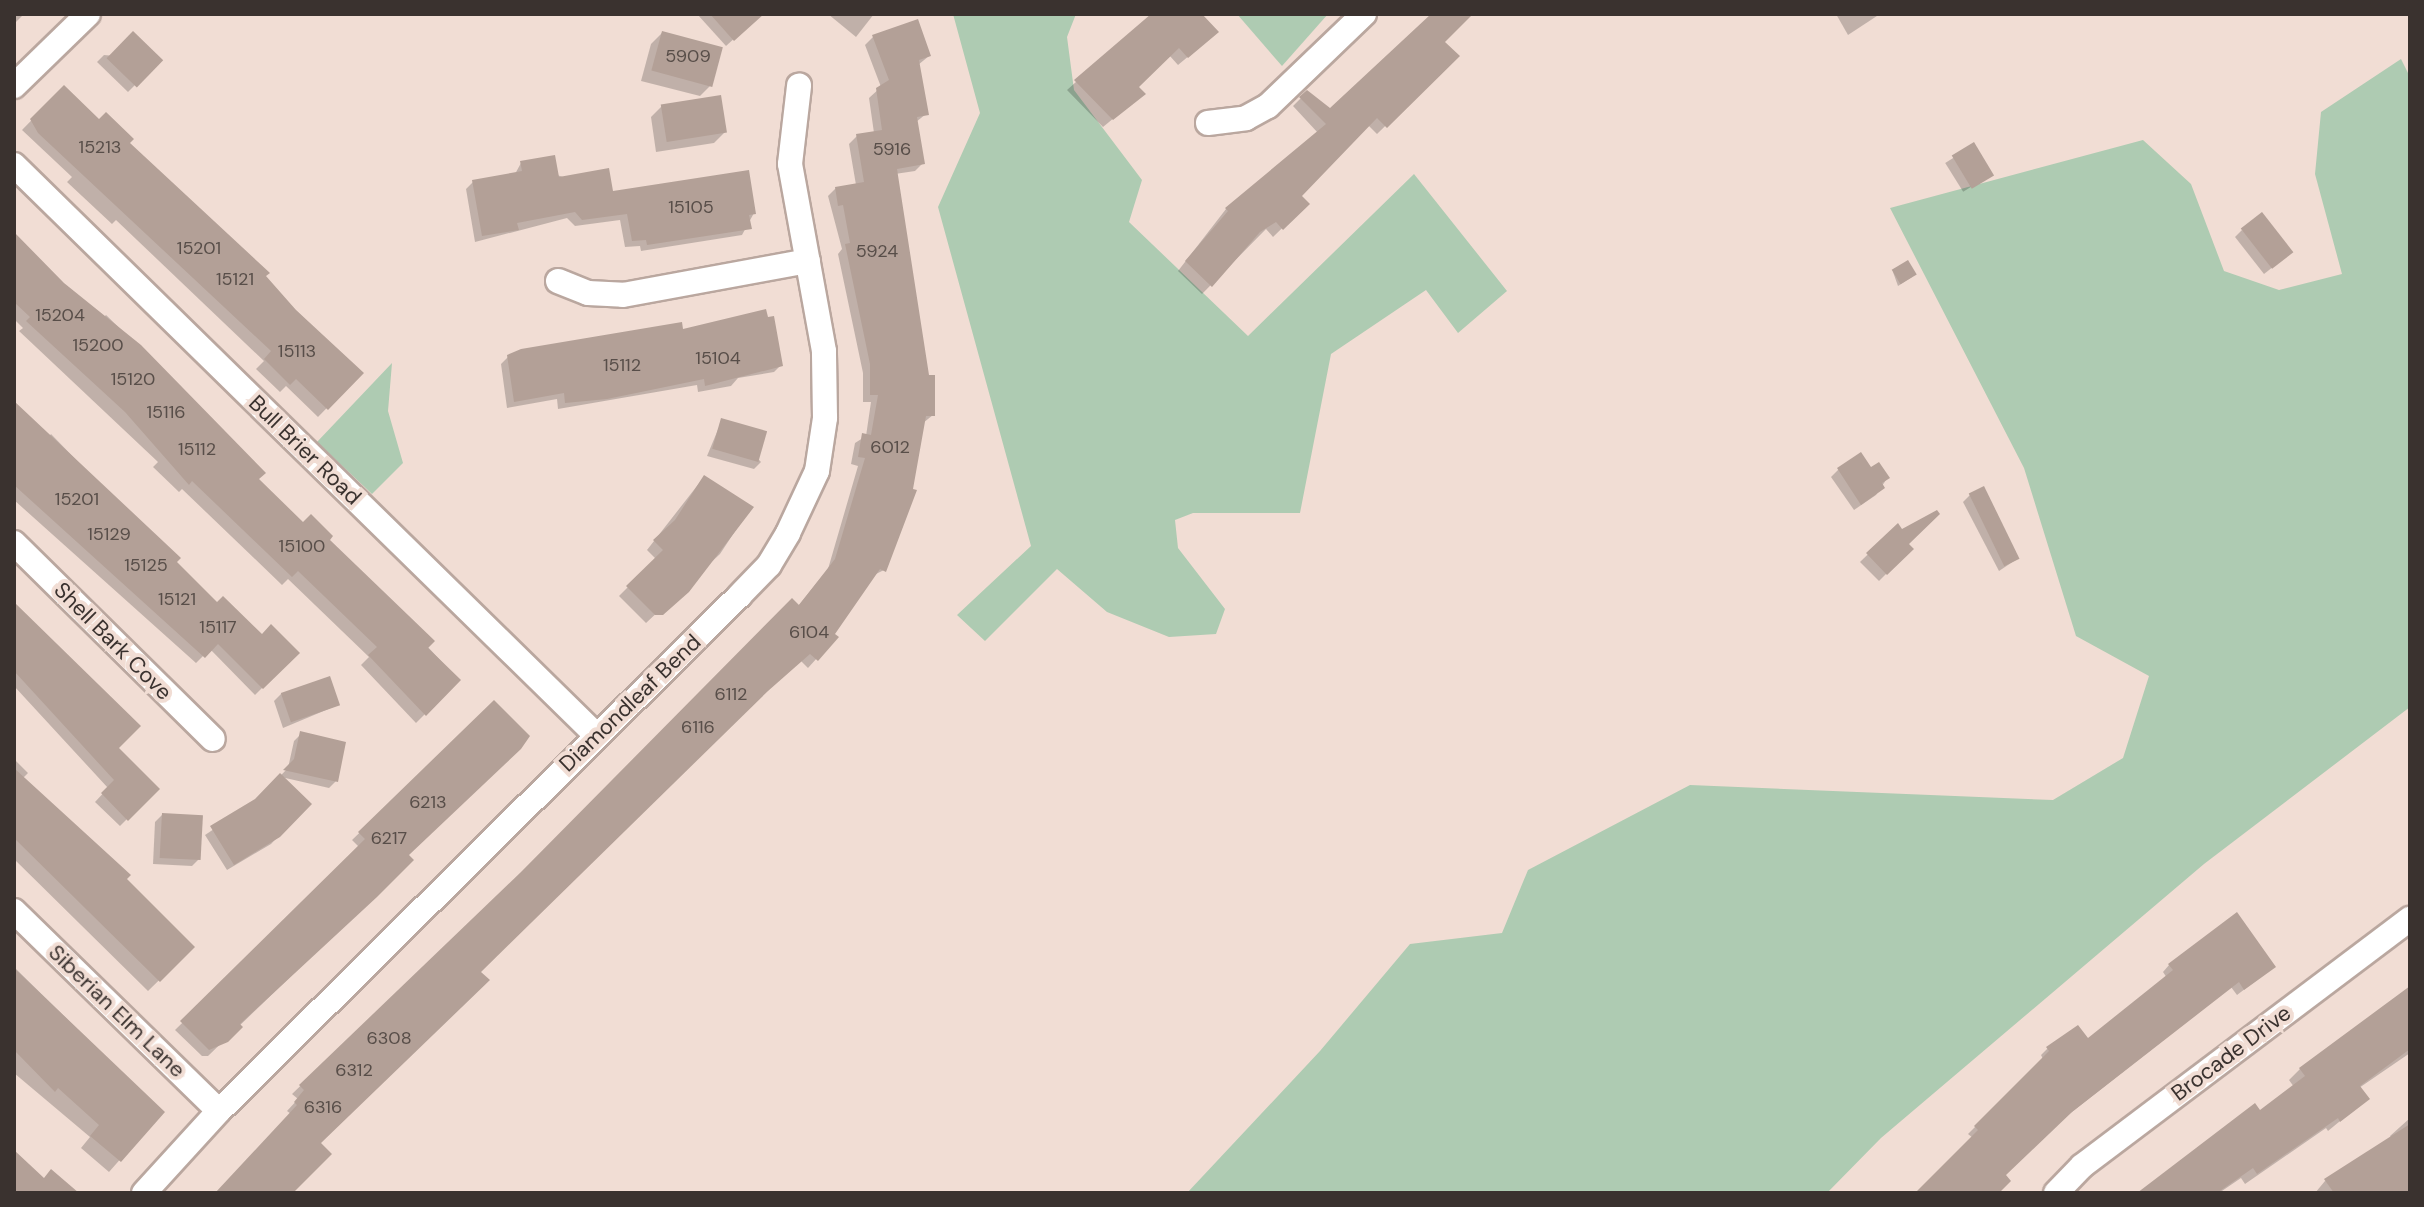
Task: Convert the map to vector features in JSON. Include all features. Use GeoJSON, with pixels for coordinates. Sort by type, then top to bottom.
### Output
{"type":"FeatureCollection","features":[{"type":"Feature","properties":{"kind":"street"},"geometry":{"type":"LineString","coordinates":[[14,86],[88,14]]}},
{"type":"Feature","properties":{"kind":"street"},"geometry":{"type":"LineString","coordinates":[[1208,123],[1246,118],[1268,106],[1364,14]]}},
{"type":"Feature","properties":{"kind":"street","name":"Diamondleaf Bend"},"geometry":{"type":"LineString","coordinates":[[144,1193],[219,1111],[769,565],[803,507],[817,471],[825,418],[824,351],[790,164],[799,86]]}},
{"type":"Feature","properties":{"kind":"street","name":"Bull Brier Road"},"geometry":{"type":"LineString","coordinates":[[14,165],[596,735]]}},
{"type":"Feature","properties":{"kind":"street"},"geometry":{"type":"LineString","coordinates":[[558,281],[588,293],[623,295],[808,261]]}},
{"type":"Feature","properties":{"kind":"street","name":"Shell Bark Cove"},"geometry":{"type":"LineString","coordinates":[[14,543],[213,739]]}},
{"type":"Feature","properties":{"kind":"street","name":"Siberian Elm Lane"},"geometry":{"type":"LineString","coordinates":[[14,911],[219,1111]]}},
{"type":"Feature","properties":{"kind":"street","name":"Brocade Drive"},"geometry":{"type":"LineString","coordinates":[[2056,1193],[2082,1166],[2410,919]]}},
{"type":"Feature","properties":{"kind":"green space"},"geometry":{"type":"Polygon","coordinates":[[[953,14],[1076,14],[1067,37],[1074,90],[1142,180],[1129,222],[1248,336],[1414,174],[1507,291],[1458,333],[1426,290],[1331,354],[1300,513],[1193,513],[1175,520],[1178,548],[1225,609],[1216,634],[1169,637],[1107,612],[1057,569],[985,641],[957,615],[1031,546],[938,207],[980,113],[953,14]]]}},
{"type":"Feature","properties":{"kind":"green space"},"geometry":{"type":"Polygon","coordinates":[[[1237,14],[1328,14],[1282,66],[1237,14]]]}},
{"type":"Feature","properties":{"kind":"green space"},"geometry":{"type":"Polygon","coordinates":[[[2401,59],[2410,77],[2410,707],[2204,864],[1881,1138],[1827,1193],[1187,1193],[1320,1051],[1410,944],[1502,933],[1528,870],[1690,785],[2053,800],[2123,758],[2149,676],[2076,636],[2024,468],[1890,208],[2143,140],[2191,184],[2224,271],[2279,290],[2342,274],[2315,174],[2321,112],[2401,59]]]}},
{"type":"Feature","properties":{"kind":"green space"},"geometry":{"type":"Polygon","coordinates":[[[392,363],[388,411],[403,463],[372,494],[317,442],[392,363]]]}},
{"type":"Feature","properties":{"kind":"building"},"geometry":{"type":"Polygon","coordinates":[[[710,14],[764,14],[734,41],[710,14]]]}},
{"type":"Feature","properties":{"kind":"building"},"geometry":{"type":"Polygon","coordinates":[[[1151,14],[1202,14],[1219,32],[1188,58],[1179,48],[1139,87],[1146,94],[1113,120],[1074,80],[1151,14]]]}},
{"type":"Feature","properties":{"kind":"building"},"geometry":{"type":"Polygon","coordinates":[[[1431,14],[1473,14],[1445,42],[1460,56],[1387,128],[1377,118],[1302,196],[1310,204],[1283,230],[1276,222],[1260,232],[1212,287],[1185,261],[1228,211],[1225,208],[1326,124],[1299,97],[1307,90],[1330,108],[1431,14]]]}},
{"type":"Feature","properties":{"kind":"building"},"geometry":{"type":"Polygon","coordinates":[[[918,19],[931,56],[919,60],[929,115],[917,117],[925,164],[897,169],[929,375],[935,375],[935,416],[926,416],[913,489],[917,490],[886,572],[880,569],[835,634],[839,637],[818,661],[810,654],[768,691],[481,972],[490,980],[321,1143],[332,1154],[293,1193],[215,1193],[297,1105],[294,1102],[304,1090],[299,1085],[521,872],[792,598],[799,605],[835,559],[865,458],[858,457],[862,433],[871,435],[878,395],[870,395],[870,364],[845,244],[850,243],[843,205],[838,206],[835,187],[864,182],[856,134],[882,130],[876,88],[889,80],[872,35],[918,19]]]}},
{"type":"Feature","properties":{"kind":"building"},"geometry":{"type":"Polygon","coordinates":[[[133,31],[163,60],[137,88],[107,58],[133,31]]]}},
{"type":"Feature","properties":{"kind":"building"},"geometry":{"type":"Polygon","coordinates":[[[662,31],[723,47],[712,87],[651,71],[662,31]]]}},
{"type":"Feature","properties":{"kind":"building"},"geometry":{"type":"Polygon","coordinates":[[[64,85],[99,119],[106,112],[134,139],[130,143],[270,273],[266,276],[296,310],[364,373],[328,410],[296,379],[290,385],[264,359],[271,351],[38,133],[30,119],[64,85]]]}},
{"type":"Feature","properties":{"kind":"building"},"geometry":{"type":"Polygon","coordinates":[[[721,95],[727,133],[667,142],[661,105],[721,95]]]}},
{"type":"Feature","properties":{"kind":"building"},"geometry":{"type":"Polygon","coordinates":[[[1974,142],[1994,175],[1972,189],[1952,155],[1974,142]]]}},
{"type":"Feature","properties":{"kind":"building"},"geometry":{"type":"Polygon","coordinates":[[[555,155],[559,177],[609,168],[613,191],[749,170],[756,214],[749,215],[752,229],[647,245],[646,240],[632,241],[627,214],[582,220],[575,212],[517,223],[519,230],[482,236],[472,180],[522,171],[520,161],[555,155]]]}},
{"type":"Feature","properties":{"kind":"building"},"geometry":{"type":"Polygon","coordinates":[[[2262,212],[2293,252],[2272,269],[2241,229],[2262,212]]]}},
{"type":"Feature","properties":{"kind":"building"},"geometry":{"type":"Polygon","coordinates":[[[14,232],[64,283],[141,345],[266,473],[259,479],[303,522],[311,514],[333,536],[330,540],[435,641],[428,648],[461,680],[426,716],[368,655],[377,647],[298,571],[292,577],[192,481],[189,485],[125,412],[26,321],[30,317],[14,302],[14,232]]]}},
{"type":"Feature","properties":{"kind":"building"},"geometry":{"type":"Polygon","coordinates":[[[1908,260],[1917,275],[1900,284],[1892,270],[1908,260]]]}},
{"type":"Feature","properties":{"kind":"building"},"geometry":{"type":"Polygon","coordinates":[[[766,309],[768,317],[774,316],[783,366],[705,386],[704,379],[607,399],[565,403],[564,393],[514,402],[507,355],[521,349],[682,322],[683,329],[766,309]]]}},
{"type":"Feature","properties":{"kind":"building"},"geometry":{"type":"Polygon","coordinates":[[[14,401],[181,558],[177,562],[217,602],[223,596],[262,634],[271,624],[300,653],[263,689],[218,644],[205,658],[14,485],[14,401]]]}},
{"type":"Feature","properties":{"kind":"building"},"geometry":{"type":"Polygon","coordinates":[[[721,418],[767,431],[758,462],[712,449],[721,418]]]}},
{"type":"Feature","properties":{"kind":"building"},"geometry":{"type":"Polygon","coordinates":[[[1861,452],[1871,467],[1879,462],[1890,478],[1882,483],[1885,488],[1861,505],[1837,468],[1861,452]]]}},
{"type":"Feature","properties":{"kind":"building"},"geometry":{"type":"Polygon","coordinates":[[[704,475],[754,507],[689,592],[663,615],[655,615],[626,586],[663,550],[653,540],[675,520],[704,475]]]}},
{"type":"Feature","properties":{"kind":"building"},"geometry":{"type":"Polygon","coordinates":[[[1984,486],[2020,559],[2004,566],[1969,493],[1984,486]]]}},
{"type":"Feature","properties":{"kind":"building"},"geometry":{"type":"Polygon","coordinates":[[[1937,510],[1940,514],[1909,544],[1914,549],[1887,575],[1866,553],[1898,523],[1902,529],[1937,510]]]}},
{"type":"Feature","properties":{"kind":"building"},"geometry":{"type":"Polygon","coordinates":[[[14,602],[141,726],[119,748],[160,789],[128,821],[101,793],[114,780],[14,671],[14,602]]]}},
{"type":"Feature","properties":{"kind":"building"},"geometry":{"type":"Polygon","coordinates":[[[330,676],[340,705],[291,722],[281,693],[330,676]]]}},
{"type":"Feature","properties":{"kind":"building"},"geometry":{"type":"Polygon","coordinates":[[[494,700],[530,736],[521,749],[409,855],[414,860],[377,897],[240,1024],[243,1027],[228,1042],[209,1050],[180,1021],[365,839],[358,832],[494,700]]]}},
{"type":"Feature","properties":{"kind":"building"},"geometry":{"type":"Polygon","coordinates":[[[300,731],[346,742],[338,782],[283,770],[294,759],[300,731]]]}},
{"type":"Feature","properties":{"kind":"building"},"geometry":{"type":"Polygon","coordinates":[[[14,768],[131,875],[127,879],[195,947],[160,982],[14,838],[14,768]]]}},
{"type":"Feature","properties":{"kind":"building"},"geometry":{"type":"Polygon","coordinates":[[[280,773],[312,804],[280,837],[234,865],[210,826],[255,799],[280,773]]]}},
{"type":"Feature","properties":{"kind":"building"},"geometry":{"type":"Polygon","coordinates":[[[162,813],[203,815],[201,860],[160,858],[162,813]]]}},
{"type":"Feature","properties":{"kind":"building"},"geometry":{"type":"Polygon","coordinates":[[[2237,912],[2276,967],[2244,990],[2239,982],[2072,1112],[2006,1175],[2011,1181],[1999,1193],[1915,1193],[1978,1130],[1974,1126],[2049,1051],[2046,1047],[2078,1025],[2088,1038],[2173,970],[2168,964],[2237,912]]]}},
{"type":"Feature","properties":{"kind":"building"},"geometry":{"type":"Polygon","coordinates":[[[14,968],[165,1112],[121,1162],[90,1136],[99,1125],[58,1088],[55,1092],[14,1050],[14,968]]]}},
{"type":"Feature","properties":{"kind":"building"},"geometry":{"type":"Polygon","coordinates":[[[2410,986],[2410,1049],[2360,1086],[2370,1099],[2340,1122],[2338,1118],[2257,1174],[2253,1168],[2217,1193],[2137,1193],[2255,1103],[2260,1110],[2305,1076],[2299,1068],[2410,986]]]}},
{"type":"Feature","properties":{"kind":"building"},"geometry":{"type":"Polygon","coordinates":[[[2410,1124],[2410,1193],[2334,1193],[2324,1179],[2410,1124]]]}},
{"type":"Feature","properties":{"kind":"building"},"geometry":{"type":"Polygon","coordinates":[[[14,1150],[44,1178],[51,1169],[79,1193],[14,1193],[14,1150]]]}}]}
